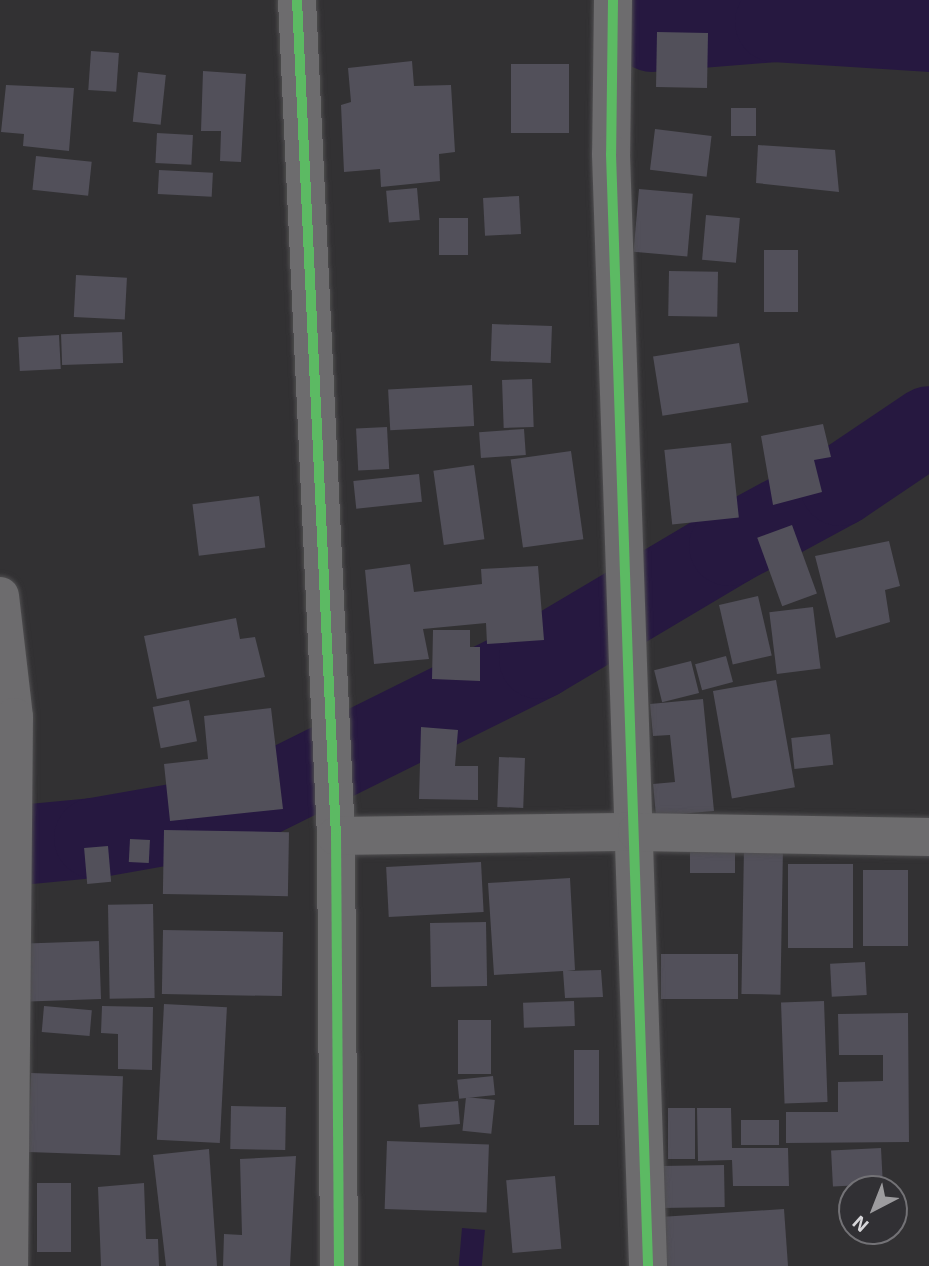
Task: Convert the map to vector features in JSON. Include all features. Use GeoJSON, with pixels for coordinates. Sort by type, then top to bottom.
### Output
{"type":"FeatureCollection","features":[{"type":"Feature","properties":{"kind":"street"},"geometry":{"type":"LineString","coordinates":[[297,0],[336,836],[340,1266]]}},
{"type":"Feature","properties":{"kind":"street"},"geometry":{"type":"LineString","coordinates":[[613,0],[611,155],[637,832],[648,1266]]}},
{"type":"Feature","properties":{"kind":"street"},"geometry":{"type":"LineString","coordinates":[[0,596],[15,717],[9,1266]]}},
{"type":"Feature","properties":{"kind":"street"},"geometry":{"type":"LineString","coordinates":[[336,836],[637,832],[929,837]]}},
{"type":"Feature","properties":{"kind":"shaded area"},"geometry":{"type":"Polygon","coordinates":[[[462,1228],[485,1230],[482,1266],[459,1266],[462,1228]]]}},
{"type":"Feature","properties":{"kind":"building"},"geometry":{"type":"Polygon","coordinates":[[[657,32],[708,33],[707,88],[656,87],[657,32]]]}},
{"type":"Feature","properties":{"kind":"building"},"geometry":{"type":"Polygon","coordinates":[[[91,51],[119,53],[116,92],[88,90],[91,51]]]}},
{"type":"Feature","properties":{"kind":"building"},"geometry":{"type":"Polygon","coordinates":[[[412,61],[414,86],[451,85],[455,152],[439,154],[440,181],[381,187],[380,169],[344,172],[341,105],[351,102],[348,68],[412,61]]]}},
{"type":"Feature","properties":{"kind":"building"},"geometry":{"type":"Polygon","coordinates":[[[511,64],[569,64],[569,133],[511,133],[511,64]]]}},
{"type":"Feature","properties":{"kind":"building"},"geometry":{"type":"Polygon","coordinates":[[[203,71],[246,74],[241,162],[220,161],[221,131],[201,131],[203,71]]]}},
{"type":"Feature","properties":{"kind":"building"},"geometry":{"type":"Polygon","coordinates":[[[138,72],[166,75],[161,125],[133,122],[138,72]]]}},
{"type":"Feature","properties":{"kind":"building"},"geometry":{"type":"Polygon","coordinates":[[[6,85],[74,88],[69,151],[23,146],[24,134],[1,132],[6,85]]]}},
{"type":"Feature","properties":{"kind":"building"},"geometry":{"type":"Polygon","coordinates":[[[731,108],[756,108],[756,136],[731,136],[731,108]]]}},
{"type":"Feature","properties":{"kind":"building"},"geometry":{"type":"Polygon","coordinates":[[[655,129],[712,136],[707,177],[650,170],[655,129]]]}},
{"type":"Feature","properties":{"kind":"building"},"geometry":{"type":"Polygon","coordinates":[[[157,133],[193,135],[191,165],[155,163],[157,133]]]}},
{"type":"Feature","properties":{"kind":"building"},"geometry":{"type":"Polygon","coordinates":[[[758,145],[835,150],[839,192],[756,183],[758,145]]]}},
{"type":"Feature","properties":{"kind":"building"},"geometry":{"type":"Polygon","coordinates":[[[36,156],[92,162],[88,196],[32,190],[36,156]]]}},
{"type":"Feature","properties":{"kind":"building"},"geometry":{"type":"Polygon","coordinates":[[[159,170],[213,173],[212,197],[158,194],[159,170]]]}},
{"type":"Feature","properties":{"kind":"building"},"geometry":{"type":"Polygon","coordinates":[[[417,188],[420,220],[389,223],[386,191],[417,188]]]}},
{"type":"Feature","properties":{"kind":"building"},"geometry":{"type":"Polygon","coordinates":[[[639,189],[693,194],[687,256],[634,252],[639,189]]]}},
{"type":"Feature","properties":{"kind":"building"},"geometry":{"type":"Polygon","coordinates":[[[519,196],[521,234],[485,236],[483,198],[519,196]]]}},
{"type":"Feature","properties":{"kind":"building"},"geometry":{"type":"Polygon","coordinates":[[[706,215],[740,218],[736,263],[702,260],[706,215]]]}},
{"type":"Feature","properties":{"kind":"building"},"geometry":{"type":"Polygon","coordinates":[[[439,218],[468,218],[468,255],[439,255],[439,218]]]}},
{"type":"Feature","properties":{"kind":"building"},"geometry":{"type":"Polygon","coordinates":[[[764,250],[798,250],[798,312],[764,312],[764,250]]]}},
{"type":"Feature","properties":{"kind":"building"},"geometry":{"type":"Polygon","coordinates":[[[669,271],[718,272],[717,317],[668,316],[669,271]]]}},
{"type":"Feature","properties":{"kind":"building"},"geometry":{"type":"Polygon","coordinates":[[[76,275],[127,278],[125,320],[74,317],[76,275]]]}},
{"type":"Feature","properties":{"kind":"building"},"geometry":{"type":"Polygon","coordinates":[[[492,324],[552,326],[551,363],[491,361],[492,324]]]}},
{"type":"Feature","properties":{"kind":"building"},"geometry":{"type":"Polygon","coordinates":[[[122,332],[123,363],[62,365],[61,334],[122,332]]]}},
{"type":"Feature","properties":{"kind":"building"},"geometry":{"type":"Polygon","coordinates":[[[59,335],[61,369],[20,371],[18,337],[59,335]]]}},
{"type":"Feature","properties":{"kind":"building"},"geometry":{"type":"Polygon","coordinates":[[[739,343],[748,402],[662,416],[653,357],[739,343]]]}},
{"type":"Feature","properties":{"kind":"building"},"geometry":{"type":"Polygon","coordinates":[[[532,379],[534,427],[504,428],[502,380],[532,379]]]}},
{"type":"Feature","properties":{"kind":"building"},"geometry":{"type":"Polygon","coordinates":[[[472,385],[474,426],[390,430],[388,389],[472,385]]]}},
{"type":"Feature","properties":{"kind":"building"},"geometry":{"type":"Polygon","coordinates":[[[823,424],[831,457],[814,460],[822,492],[773,505],[761,436],[823,424]]]}},
{"type":"Feature","properties":{"kind":"building"},"geometry":{"type":"Polygon","coordinates":[[[387,427],[389,469],[358,471],[356,429],[387,427]]]}},
{"type":"Feature","properties":{"kind":"building"},"geometry":{"type":"Polygon","coordinates":[[[524,429],[526,455],[481,458],[479,432],[524,429]]]}},
{"type":"Feature","properties":{"kind":"building"},"geometry":{"type":"Polygon","coordinates":[[[731,443],[739,518],[672,525],[664,450],[731,443]]]}},
{"type":"Feature","properties":{"kind":"building"},"geometry":{"type":"Polygon","coordinates":[[[571,451],[583,539],[523,548],[511,459],[571,451]]]}},
{"type":"Feature","properties":{"kind":"building"},"geometry":{"type":"Polygon","coordinates":[[[474,465],[484,539],[444,545],[433,471],[474,465]]]}},
{"type":"Feature","properties":{"kind":"building"},"geometry":{"type":"Polygon","coordinates":[[[419,474],[422,502],[356,509],[353,481],[419,474]]]}},
{"type":"Feature","properties":{"kind":"building"},"geometry":{"type":"Polygon","coordinates":[[[259,496],[265,548],[199,556],[192,504],[259,496]]]}},
{"type":"Feature","properties":{"kind":"building"},"geometry":{"type":"Polygon","coordinates":[[[792,525],[817,594],[782,606],[757,538],[792,525]]]}},
{"type":"Feature","properties":{"kind":"building"},"geometry":{"type":"Polygon","coordinates":[[[889,541],[900,586],[885,590],[890,622],[836,638],[815,556],[889,541]]]}},
{"type":"Feature","properties":{"kind":"building"},"geometry":{"type":"Polygon","coordinates":[[[410,564],[414,592],[482,584],[481,569],[538,566],[544,640],[487,644],[486,623],[423,629],[429,659],[374,664],[365,570],[410,564]]]}},
{"type":"Feature","properties":{"kind":"building"},"geometry":{"type":"Polygon","coordinates":[[[758,596],[772,655],[733,664],[719,605],[758,596]]]}},
{"type":"Feature","properties":{"kind":"building"},"geometry":{"type":"Polygon","coordinates":[[[813,607],[821,669],[777,674],[769,612],[813,607]]]}},
{"type":"Feature","properties":{"kind":"building"},"geometry":{"type":"Polygon","coordinates":[[[236,618],[240,639],[255,637],[265,677],[157,699],[144,636],[236,618]]]}},
{"type":"Feature","properties":{"kind":"building"},"geometry":{"type":"Polygon","coordinates":[[[433,630],[470,630],[470,647],[480,647],[480,681],[432,679],[433,630]]]}},
{"type":"Feature","properties":{"kind":"building"},"geometry":{"type":"Polygon","coordinates":[[[726,656],[733,682],[702,690],[695,664],[726,656]]]}},
{"type":"Feature","properties":{"kind":"building"},"geometry":{"type":"Polygon","coordinates":[[[691,661],[699,693],[662,702],[654,670],[691,661]]]}},
{"type":"Feature","properties":{"kind":"building"},"geometry":{"type":"Polygon","coordinates":[[[776,680],[795,787],[732,798],[713,691],[776,680]]]}},
{"type":"Feature","properties":{"kind":"building"},"geometry":{"type":"Polygon","coordinates":[[[703,699],[714,811],[656,816],[653,784],[675,782],[670,735],[653,736],[650,704],[703,699]]]}},
{"type":"Feature","properties":{"kind":"building"},"geometry":{"type":"Polygon","coordinates":[[[189,700],[197,741],[161,748],[153,707],[189,700]]]}},
{"type":"Feature","properties":{"kind":"building"},"geometry":{"type":"Polygon","coordinates":[[[271,708],[283,809],[170,821],[164,764],[208,759],[204,716],[271,708]]]}},
{"type":"Feature","properties":{"kind":"building"},"geometry":{"type":"Polygon","coordinates":[[[421,727],[458,730],[455,766],[478,766],[478,800],[419,799],[421,727]]]}},
{"type":"Feature","properties":{"kind":"building"},"geometry":{"type":"Polygon","coordinates":[[[830,734],[833,765],[794,769],[791,738],[830,734]]]}},
{"type":"Feature","properties":{"kind":"building"},"geometry":{"type":"Polygon","coordinates":[[[499,757],[525,758],[523,808],[497,807],[499,757]]]}},
{"type":"Feature","properties":{"kind":"building"},"geometry":{"type":"Polygon","coordinates":[[[164,830],[289,832],[288,896],[163,894],[164,830]]]}},
{"type":"Feature","properties":{"kind":"building"},"geometry":{"type":"Polygon","coordinates":[[[130,839],[150,840],[149,863],[129,862],[130,839]]]}},
{"type":"Feature","properties":{"kind":"building"},"geometry":{"type":"Polygon","coordinates":[[[108,846],[111,882],[87,884],[84,848],[108,846]]]}},
{"type":"Feature","properties":{"kind":"building"},"geometry":{"type":"Polygon","coordinates":[[[744,847],[783,848],[780,995],[741,994],[744,847]]]}},
{"type":"Feature","properties":{"kind":"building"},"geometry":{"type":"Polygon","coordinates":[[[690,848],[735,848],[735,873],[690,873],[690,848]]]}},
{"type":"Feature","properties":{"kind":"building"},"geometry":{"type":"Polygon","coordinates":[[[481,862],[484,912],[389,917],[386,867],[481,862]]]}},
{"type":"Feature","properties":{"kind":"building"},"geometry":{"type":"Polygon","coordinates":[[[788,864],[853,864],[853,948],[788,948],[788,864]]]}},
{"type":"Feature","properties":{"kind":"building"},"geometry":{"type":"Polygon","coordinates":[[[863,870],[908,870],[908,946],[863,946],[863,870]]]}},
{"type":"Feature","properties":{"kind":"building"},"geometry":{"type":"Polygon","coordinates":[[[570,878],[575,970],[567,971],[601,970],[603,997],[565,998],[563,971],[494,975],[488,883],[570,878]]]}},
{"type":"Feature","properties":{"kind":"building"},"geometry":{"type":"Polygon","coordinates":[[[153,904],[155,998],[110,999],[108,905],[153,904]]]}},
{"type":"Feature","properties":{"kind":"building"},"geometry":{"type":"Polygon","coordinates":[[[486,922],[487,986],[431,987],[430,923],[486,922]]]}},
{"type":"Feature","properties":{"kind":"building"},"geometry":{"type":"Polygon","coordinates":[[[163,930],[283,932],[282,996],[162,994],[163,930]]]}},
{"type":"Feature","properties":{"kind":"building"},"geometry":{"type":"Polygon","coordinates":[[[99,941],[101,999],[29,1001],[27,944],[99,941]]]}},
{"type":"Feature","properties":{"kind":"building"},"geometry":{"type":"Polygon","coordinates":[[[661,954],[738,954],[738,999],[661,999],[661,954]]]}},
{"type":"Feature","properties":{"kind":"building"},"geometry":{"type":"Polygon","coordinates":[[[865,962],[867,995],[832,997],[830,964],[865,962]]]}},
{"type":"Feature","properties":{"kind":"building"},"geometry":{"type":"Polygon","coordinates":[[[574,1001],[575,1026],[524,1028],[523,1003],[574,1001]]]}},
{"type":"Feature","properties":{"kind":"building"},"geometry":{"type":"Polygon","coordinates":[[[824,1001],[828,1102],[785,1103],[781,1003],[824,1001]]]}},
{"type":"Feature","properties":{"kind":"building"},"geometry":{"type":"Polygon","coordinates":[[[164,1004],[227,1007],[220,1143],[157,1140],[164,1004]]]}},
{"type":"Feature","properties":{"kind":"building"},"geometry":{"type":"Polygon","coordinates":[[[44,1006],[92,1010],[90,1036],[42,1032],[44,1006]]]}},
{"type":"Feature","properties":{"kind":"building"},"geometry":{"type":"Polygon","coordinates":[[[102,1006],[153,1007],[152,1070],[118,1069],[118,1034],[101,1033],[102,1006]]]}},
{"type":"Feature","properties":{"kind":"building"},"geometry":{"type":"Polygon","coordinates":[[[908,1013],[909,1142],[786,1143],[786,1112],[838,1112],[838,1082],[883,1081],[883,1055],[839,1055],[838,1014],[908,1013]]]}},
{"type":"Feature","properties":{"kind":"building"},"geometry":{"type":"Polygon","coordinates":[[[458,1020],[491,1020],[491,1074],[458,1074],[458,1020]]]}},
{"type":"Feature","properties":{"kind":"building"},"geometry":{"type":"Polygon","coordinates":[[[574,1050],[599,1050],[599,1125],[574,1125],[574,1050]]]}},
{"type":"Feature","properties":{"kind":"building"},"geometry":{"type":"Polygon","coordinates":[[[31,1073],[123,1076],[120,1155],[28,1152],[31,1073]]]}},
{"type":"Feature","properties":{"kind":"building"},"geometry":{"type":"Polygon","coordinates":[[[493,1076],[495,1095],[459,1099],[457,1080],[493,1076]]]}},
{"type":"Feature","properties":{"kind":"building"},"geometry":{"type":"Polygon","coordinates":[[[466,1097],[495,1100],[491,1134],[462,1131],[466,1097]]]}},
{"type":"Feature","properties":{"kind":"building"},"geometry":{"type":"Polygon","coordinates":[[[458,1101],[460,1124],[420,1127],[418,1104],[458,1101]]]}},
{"type":"Feature","properties":{"kind":"building"},"geometry":{"type":"Polygon","coordinates":[[[231,1106],[286,1107],[285,1150],[230,1149],[231,1106]]]}},
{"type":"Feature","properties":{"kind":"building"},"geometry":{"type":"Polygon","coordinates":[[[668,1108],[695,1108],[695,1159],[668,1159],[668,1108]]]}},
{"type":"Feature","properties":{"kind":"building"},"geometry":{"type":"Polygon","coordinates":[[[697,1108],[731,1108],[732,1148],[788,1148],[789,1186],[733,1186],[732,1160],[698,1161],[697,1108]]]}},
{"type":"Feature","properties":{"kind":"building"},"geometry":{"type":"Polygon","coordinates":[[[741,1120],[779,1120],[779,1145],[741,1145],[741,1120]]]}},
{"type":"Feature","properties":{"kind":"building"},"geometry":{"type":"Polygon","coordinates":[[[387,1141],[489,1145],[487,1213],[385,1209],[387,1141]]]}},
{"type":"Feature","properties":{"kind":"building"},"geometry":{"type":"Polygon","coordinates":[[[881,1148],[882,1175],[838,1175],[838,1186],[833,1187],[831,1151],[881,1148]]]}},
{"type":"Feature","properties":{"kind":"building"},"geometry":{"type":"Polygon","coordinates":[[[209,1149],[217,1266],[166,1266],[153,1155],[209,1149]]]}},
{"type":"Feature","properties":{"kind":"building"},"geometry":{"type":"Polygon","coordinates":[[[296,1156],[290,1266],[223,1266],[224,1234],[242,1235],[240,1159],[296,1156]]]}},
{"type":"Feature","properties":{"kind":"building"},"geometry":{"type":"Polygon","coordinates":[[[724,1165],[725,1207],[662,1208],[661,1166],[724,1165]]]}},
{"type":"Feature","properties":{"kind":"building"},"geometry":{"type":"Polygon","coordinates":[[[555,1176],[561,1249],[513,1253],[506,1180],[555,1176]]]}},
{"type":"Feature","properties":{"kind":"building"},"geometry":{"type":"Polygon","coordinates":[[[37,1183],[71,1183],[71,1252],[37,1252],[37,1183]]]}},
{"type":"Feature","properties":{"kind":"building"},"geometry":{"type":"Polygon","coordinates":[[[144,1183],[146,1239],[158,1239],[159,1266],[101,1266],[98,1187],[144,1183]]]}},
{"type":"Feature","properties":{"kind":"building"},"geometry":{"type":"Polygon","coordinates":[[[784,1209],[788,1266],[663,1266],[660,1217],[784,1209]]]}},
{"type":"Feature","properties":{"kind":"waterway"},"geometry":{"type":"LineString","coordinates":[[652,32],[775,22],[929,32]]}},
{"type":"Feature","properties":{"kind":"waterway"},"geometry":{"type":"LineString","coordinates":[[0,847],[94,838],[225,815],[539,659],[729,546],[840,486],[929,426]]}},
{"type":"Feature","properties":{"kind":"cycle path"},"geometry":{"type":"LineString","coordinates":[[297,0],[336,836],[339,1266]]}},
{"type":"Feature","properties":{"kind":"cycle path"},"geometry":{"type":"LineString","coordinates":[[613,0],[611,154],[648,1266]]}}]}
